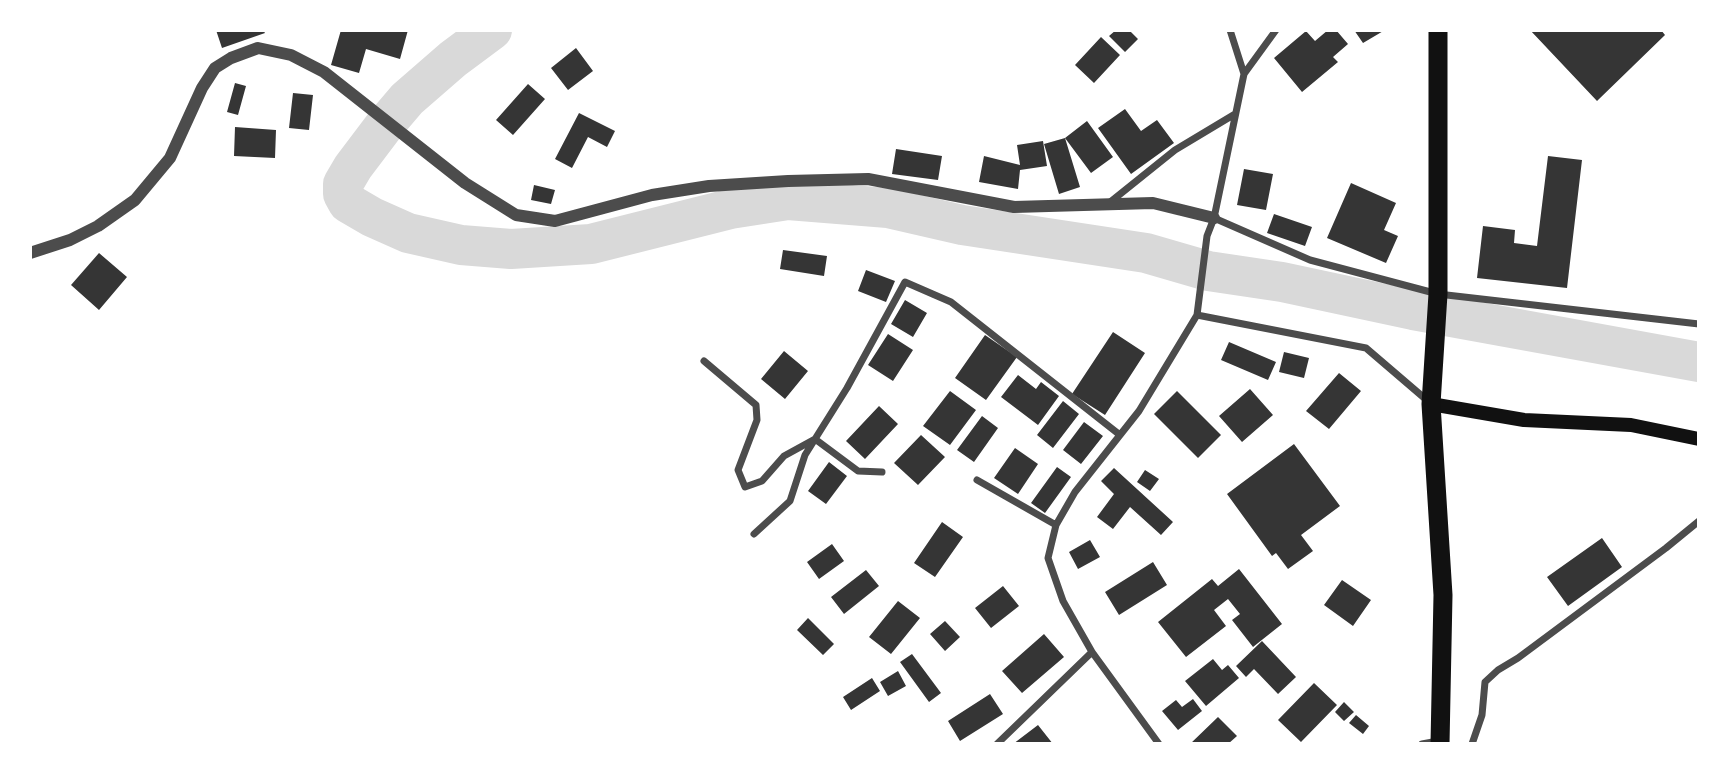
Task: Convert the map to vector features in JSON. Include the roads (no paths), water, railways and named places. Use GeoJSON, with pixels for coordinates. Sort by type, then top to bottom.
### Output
{"type":"FeatureCollection","features":[{"type":"Feature","properties":{"kind":"highway"},"geometry":{"type":"LineString","coordinates":[[1434,743],[1443,595],[1431,404],[1438,294],[1438,30]]}},
{"type":"Feature","properties":{"kind":"main road"},"geometry":{"type":"LineString","coordinates":[[1431,404],[1524,419],[1630,425],[1699,439]]}},
{"type":"Feature","properties":{"kind":"street"},"geometry":{"type":"LineString","coordinates":[[1230,30],[1244,74]]}},
{"type":"Feature","properties":{"kind":"street"},"geometry":{"type":"LineString","coordinates":[[1159,744],[1092,652],[1063,601],[1048,558],[1056,525],[1075,492],[1139,411],[1197,315],[1207,236],[1214,218],[1244,74],[1276,30]]}},
{"type":"Feature","properties":{"kind":"street"},"geometry":{"type":"LineString","coordinates":[[30,253],[70,240],[98,226],[135,200],[170,158],[202,88],[215,68],[258,48],[291,55],[324,72],[465,183],[516,215],[555,221],[652,195],[709,186],[868,179],[1014,207],[1153,203],[1214,218],[1310,260],[1438,294],[1699,324]]}},
{"type":"Feature","properties":{"kind":"street"},"geometry":{"type":"LineString","coordinates":[[1109,203],[1175,150],[1236,114]]}},
{"type":"Feature","properties":{"kind":"street"},"geometry":{"type":"LineString","coordinates":[[754,534],[790,501],[805,455],[905,282],[951,302],[1120,435]]}},
{"type":"Feature","properties":{"kind":"street"},"geometry":{"type":"LineString","coordinates":[[1197,315],[1366,348],[1431,404]]}},
{"type":"Feature","properties":{"kind":"street"},"geometry":{"type":"LineString","coordinates":[[704,361],[756,405],[757,419],[738,470],[745,487],[762,481],[784,456],[815,439]]}},
{"type":"Feature","properties":{"kind":"street"},"geometry":{"type":"LineString","coordinates":[[815,439],[858,471],[882,472]]}},
{"type":"Feature","properties":{"kind":"street"},"geometry":{"type":"LineString","coordinates":[[977,480],[1056,525]]}},
{"type":"Feature","properties":{"kind":"street"},"geometry":{"type":"LineString","coordinates":[[1472,744],[1482,715],[1485,682],[1666,548],[1699,520]]}},
{"type":"Feature","properties":{"kind":"street"},"geometry":{"type":"LineString","coordinates":[[997,744],[1092,652]]}},
{"type":"Feature","properties":{"kind":"waterway"},"geometry":{"type":"LineString","coordinates":[[492,30],[407,99],[384,126],[343,184],[343,194],[348,203],[408,233],[461,245],[511,249],[591,244],[730,209],[788,200],[888,208],[962,225],[1146,253],[1208,271],[1282,282],[1413,310],[1699,362]]}}]}
